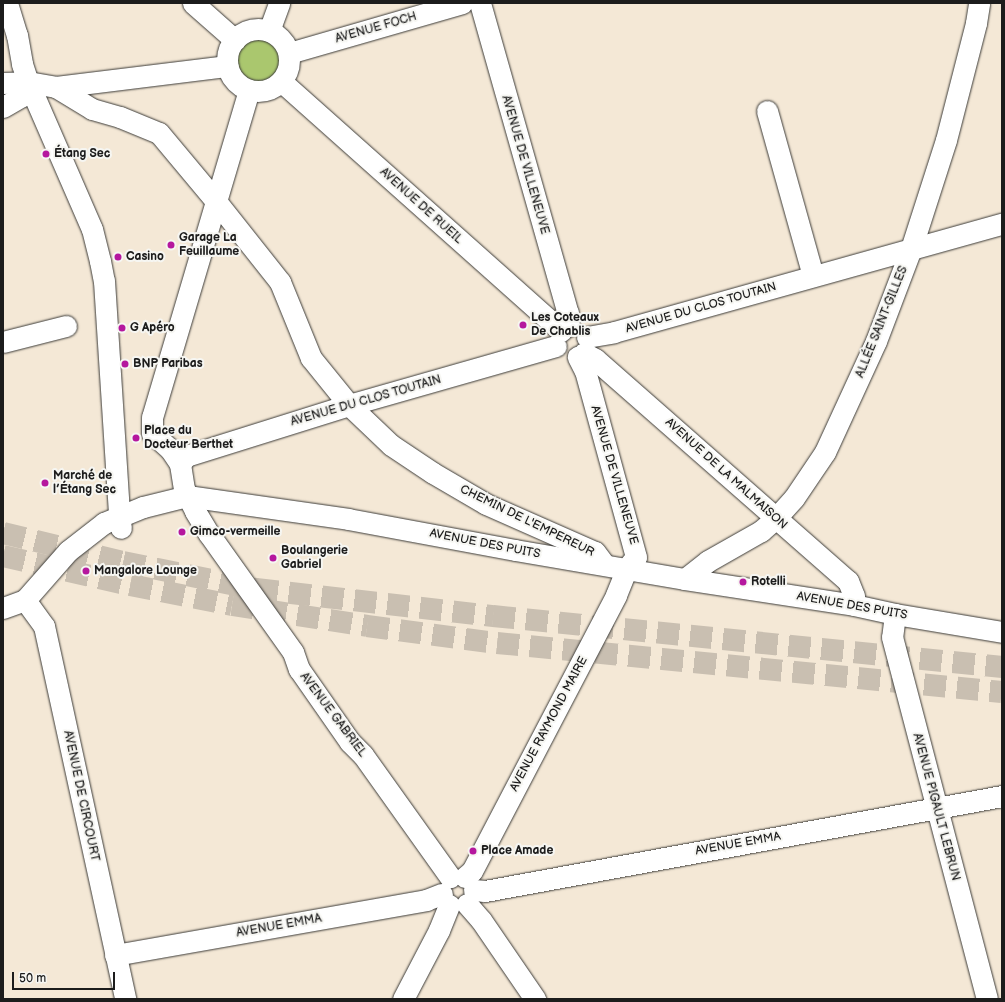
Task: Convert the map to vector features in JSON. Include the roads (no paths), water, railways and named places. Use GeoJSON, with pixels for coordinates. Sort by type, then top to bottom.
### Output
{"type":"FeatureCollection","features":[{"type":"Feature","properties":{"kind":"street"},"geometry":{"type":"LineString","coordinates":[[7,3],[18,35],[22,64],[28,82],[92,229],[100,261],[104,280],[120,522]]}},
{"type":"Feature","properties":{"kind":"street"},"geometry":{"type":"LineString","coordinates":[[193,3],[235,40]]}},
{"type":"Feature","properties":{"kind":"street"},"geometry":{"type":"LineString","coordinates":[[269,31],[279,3]]}},
{"type":"Feature","properties":{"kind":"street","name":"AVENUE FOCH"},"geometry":{"type":"LineString","coordinates":[[289,53],[462,3]]}},
{"type":"Feature","properties":{"kind":"street","name":"AVENUE DE VILLENEUVE"},"geometry":{"type":"LineString","coordinates":[[480,3],[568,313],[562,335]]}},
{"type":"Feature","properties":{"kind":"street","name":"ALLÉE SAINT-GILLES"},"geometry":{"type":"LineString","coordinates":[[685,579],[708,561],[761,531],[775,519],[794,498],[825,452],[876,341],[911,249],[946,140],[976,23],[979,3]]}},
{"type":"Feature","properties":{"kind":"street"},"geometry":{"type":"LineString","coordinates":[[254,29],[269,31],[282,39],[289,53],[290,65],[282,82],[270,90],[263,92],[249,90],[233,78],[228,66],[228,52],[235,40],[240,35],[254,29]]}},
{"type":"Feature","properties":{"kind":"street"},"geometry":{"type":"LineString","coordinates":[[56,86],[228,66]]}},
{"type":"Feature","properties":{"kind":"street"},"geometry":{"type":"LineString","coordinates":[[3,67],[28,82]]}},
{"type":"Feature","properties":{"kind":"street"},"geometry":{"type":"LineString","coordinates":[[3,83],[28,82]]}},
{"type":"Feature","properties":{"kind":"street"},"geometry":{"type":"LineString","coordinates":[[3,107],[22,96],[28,82]]}},
{"type":"Feature","properties":{"kind":"street","name":"CHEMIN DE L'EMPEREUR"},"geometry":{"type":"LineString","coordinates":[[28,82],[56,86],[92,109],[120,117],[159,133],[218,192],[280,282],[312,358],[349,406],[391,445],[433,473],[486,504],[595,552],[604,565]]}},
{"type":"Feature","properties":{"kind":"street","name":"AVENUE DE RUEIL"},"geometry":{"type":"LineString","coordinates":[[282,82],[562,335]]}},
{"type":"Feature","properties":{"kind":"street"},"geometry":{"type":"LineString","coordinates":[[191,503],[184,489],[180,464],[170,449],[152,433],[152,417],[191,280],[249,90]]}},
{"type":"Feature","properties":{"kind":"street"},"geometry":{"type":"LineString","coordinates":[[767,111],[813,276]]}},
{"type":"Feature","properties":{"kind":"street","name":"AVENUE DU CLOS TOUTAIN"},"geometry":{"type":"LineString","coordinates":[[180,464],[186,456],[349,406],[562,335],[561,354],[566,357],[614,332],[1002,224]]}},
{"type":"Feature","properties":{"kind":"street"},"geometry":{"type":"LineString","coordinates":[[3,342],[66,326]]}},
{"type":"Feature","properties":{"kind":"street"},"geometry":{"type":"LineString","coordinates":[[562,335],[580,328],[583,349]]}},
{"type":"Feature","properties":{"kind":"street","name":"AVENUE DE VILLENEUVE"},"geometry":{"type":"LineString","coordinates":[[583,349],[585,371],[634,546],[636,557],[625,574]]}},
{"type":"Feature","properties":{"kind":"street","name":"AVENUE DE LA MALMAISON"},"geometry":{"type":"LineString","coordinates":[[583,349],[775,519],[848,581],[854,596],[854,605]]}},
{"type":"Feature","properties":{"kind":"street","name":"AVENUE DES PUITS"},"geometry":{"type":"LineString","coordinates":[[3,621],[29,604],[99,543],[120,522],[178,511],[191,503],[228,513],[285,515],[765,598],[854,605],[894,620],[1002,644]]}},
{"type":"Feature","properties":{"kind":"street","name":"AVENUE GABRIEL"},"geometry":{"type":"LineString","coordinates":[[191,503],[209,534],[293,652],[299,669],[350,742],[363,755],[458,891],[481,920],[535,999]]}},
{"type":"Feature","properties":{"kind":"street","name":"AVENUE DES PUITS"},"geometry":{"type":"LineString","coordinates":[[381,531],[604,565],[625,574],[685,579],[850,617],[894,620],[1002,632]]}},
{"type":"Feature","properties":{"kind":"street","name":"AVENUE RAYMOND MAIRE"},"geometry":{"type":"LineString","coordinates":[[403,999],[458,891],[472,871],[616,595],[625,574]]}},
{"type":"Feature","properties":{"kind":"street","name":"AVENUE DES PUITS"},"geometry":{"type":"LineString","coordinates":[[3,608],[29,604]]}},
{"type":"Feature","properties":{"kind":"street","name":"AVENUE DE CIRCOURT"},"geometry":{"type":"LineString","coordinates":[[29,604],[44,626],[125,999]]}},
{"type":"Feature","properties":{"kind":"street","name":"AVENUE PIGAULT LEBRUN"},"geometry":{"type":"LineString","coordinates":[[894,620],[892,637],[987,999]]}},
{"type":"Feature","properties":{"kind":"street","name":"AVENUE EMMA"},"geometry":{"type":"LineString","coordinates":[[115,955],[426,900],[458,891],[485,891],[1002,796]]}},
{"type":"Feature","properties":{"kind":"tunnel"},"geometry":{"type":"LineString","coordinates":[[3,533],[123,562],[256,589],[493,616],[1002,667]]}},
{"type":"Feature","properties":{"kind":"tunnel"},"geometry":{"type":"LineString","coordinates":[[3,556],[130,585],[232,605],[367,626],[497,643],[1002,692]]}},
{"type":"Feature","properties":{"kind":"place","name":"Étang Sec"},"geometry":{"type":"Point","coordinates":[46,154]}},
{"type":"Feature","properties":{"kind":"place","name":"Garage La Feuillaume"},"geometry":{"type":"Point","coordinates":[171,245]}},
{"type":"Feature","properties":{"kind":"place","name":"Casino"},"geometry":{"type":"Point","coordinates":[118,257]}},
{"type":"Feature","properties":{"kind":"place","name":"Les Coteaux De Chablis"},"geometry":{"type":"Point","coordinates":[523,325]}},
{"type":"Feature","properties":{"kind":"place","name":"G Apéro"},"geometry":{"type":"Point","coordinates":[122,328]}},
{"type":"Feature","properties":{"kind":"place","name":"BNP Paribas"},"geometry":{"type":"Point","coordinates":[125,364]}},
{"type":"Feature","properties":{"kind":"place","name":"Place du Docteur Berthet"},"geometry":{"type":"Point","coordinates":[136,438]}},
{"type":"Feature","properties":{"kind":"place","name":"Marché de l’Étang Sec"},"geometry":{"type":"Point","coordinates":[45,483]}},
{"type":"Feature","properties":{"kind":"place","name":"Gimco-vermeille"},"geometry":{"type":"Point","coordinates":[182,532]}},
{"type":"Feature","properties":{"kind":"place","name":"Boulangerie Gabriel"},"geometry":{"type":"Point","coordinates":[273,558]}},
{"type":"Feature","properties":{"kind":"place","name":"Mangalore Lounge"},"geometry":{"type":"Point","coordinates":[86,571]}},
{"type":"Feature","properties":{"kind":"place","name":"Rotelli"},"geometry":{"type":"Point","coordinates":[743,582]}},
{"type":"Feature","properties":{"kind":"place","name":"Place Amade"},"geometry":{"type":"Point","coordinates":[473,851]}}]}
